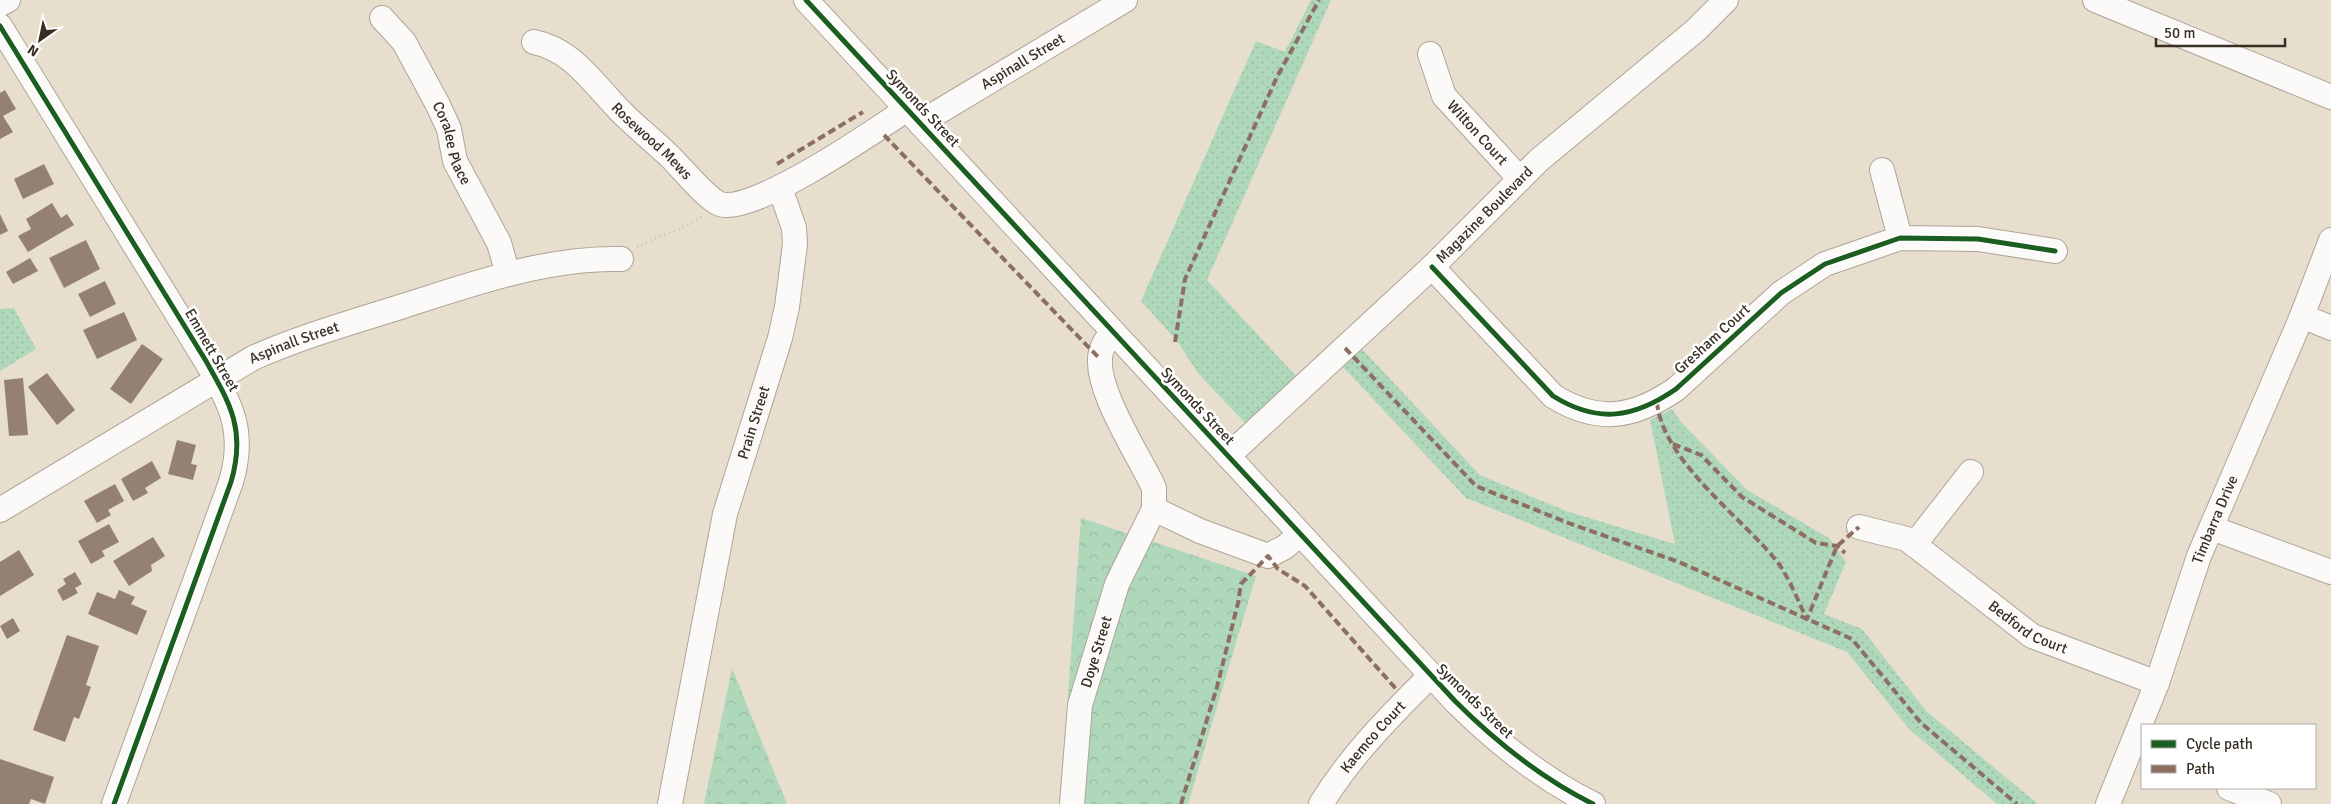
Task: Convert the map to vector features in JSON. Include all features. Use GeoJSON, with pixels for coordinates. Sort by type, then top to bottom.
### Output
{"type":"FeatureCollection","features":[{"type":"Feature","properties":{"kind":"street"},"geometry":{"type":"LineString","coordinates":[[0,4],[8,0]]}},
{"type":"Feature","properties":{"kind":"street","name":"Symonds Street"},"geometry":{"type":"LineString","coordinates":[[806,0],[1479,726],[1537,771],[1593,804]]}},
{"type":"Feature","properties":{"kind":"street","name":"Aspinall Street"},"geometry":{"type":"LineString","coordinates":[[914,116],[1123,0]]}},
{"type":"Feature","properties":{"kind":"street","name":"Magazine Boulevard"},"geometry":{"type":"LineString","coordinates":[[1228,456],[1432,267],[1562,139],[1696,30],[1726,0]]}},
{"type":"Feature","properties":{"kind":"street"},"geometry":{"type":"LineString","coordinates":[[2095,0],[2331,97]]}},
{"type":"Feature","properties":{"kind":"street","name":"Coralee Place"},"geometry":{"type":"LineString","coordinates":[[382,18],[404,42],[438,105],[449,129],[455,160],[499,243],[508,274]]}},
{"type":"Feature","properties":{"kind":"street","name":"Emmett Street"},"geometry":{"type":"LineString","coordinates":[[0,26],[216,380],[234,417],[238,451],[235,468],[114,804]]}},
{"type":"Feature","properties":{"kind":"street","name":"Rosewood Mews"},"geometry":{"type":"LineString","coordinates":[[534,42],[549,45],[569,57],[631,124],[665,152],[710,198],[720,204]]}},
{"type":"Feature","properties":{"kind":"street","name":"Wilton Court"},"geometry":{"type":"LineString","coordinates":[[1430,54],[1444,96],[1520,179]]}},
{"type":"Feature","properties":{"kind":"street"},"geometry":{"type":"LineString","coordinates":[[720,204],[730,205],[745,202],[780,188],[914,116]]}},
{"type":"Feature","properties":{"kind":"street"},"geometry":{"type":"LineString","coordinates":[[1882,170],[1900,238]]}},
{"type":"Feature","properties":{"kind":"street","name":"Prain Street"},"geometry":{"type":"LineString","coordinates":[[670,804],[725,514],[780,338],[787,307],[795,244],[794,228],[780,188]]}},
{"type":"Feature","properties":{"kind":"street","name":"Gresham Court"},"geometry":{"type":"LineString","coordinates":[[1432,267],[1552,396],[1569,406],[1607,415],[1643,409],[1657,402],[1676,388],[1781,293],[1825,264],[1900,238],[1978,239],[2055,251]]}},
{"type":"Feature","properties":{"kind":"street","name":"Timbarra Drive"},"geometry":{"type":"LineString","coordinates":[[2145,724],[2187,590],[2302,316],[2331,240]]}},
{"type":"Feature","properties":{"kind":"street","name":"Aspinall Street"},"geometry":{"type":"LineString","coordinates":[[0,510],[253,358],[297,339],[508,274],[590,258],[621,259]]}},
{"type":"Feature","properties":{"kind":"street"},"geometry":{"type":"LineString","coordinates":[[2302,316],[2331,328]]}},
{"type":"Feature","properties":{"kind":"street"},"geometry":{"type":"LineString","coordinates":[[1113,332],[1101,352],[1102,378],[1115,412],[1154,488],[1154,509],[1200,531],[1268,556],[1285,547],[1300,534]]}},
{"type":"Feature","properties":{"kind":"street"},"geometry":{"type":"LineString","coordinates":[[1914,545],[1971,472]]}},
{"type":"Feature","properties":{"kind":"street","name":"Doye Street"},"geometry":{"type":"LineString","coordinates":[[1072,804],[1080,705],[1117,584],[1154,509]]}},
{"type":"Feature","properties":{"kind":"street","name":"Bedford Court"},"geometry":{"type":"LineString","coordinates":[[1859,527],[1907,539],[2032,636],[2157,684]]}},
{"type":"Feature","properties":{"kind":"street"},"geometry":{"type":"LineString","coordinates":[[2212,528],[2331,572]]}},
{"type":"Feature","properties":{"kind":"street","name":"Kaemco Court"},"geometry":{"type":"LineString","coordinates":[[1321,804],[1341,772],[1372,735],[1431,675]]}},
{"type":"Feature","properties":{"kind":"street","name":"Timbarra Drive"},"geometry":{"type":"LineString","coordinates":[[2108,804],[2137,751],[2141,738]]}},
{"type":"Feature","properties":{"kind":"street"},"geometry":{"type":"LineString","coordinates":[[2232,789],[2269,804]]}},
{"type":"Feature","properties":{"kind":"path"},"geometry":{"type":"LineString","coordinates":[[621,259],[656,237],[693,223],[720,204]]}},
{"type":"Feature","properties":{"kind":"green space"},"geometry":{"type":"Polygon","coordinates":[[[1311,0],[1331,0],[1207,280],[1297,377],[1247,422],[1244,422],[1197,372],[1178,342],[1141,301],[1256,41],[1285,52],[1311,0]]]}},
{"type":"Feature","properties":{"kind":"green space"},"geometry":{"type":"Polygon","coordinates":[[[14,308],[36,349],[0,371],[0,309],[14,308]]]}},
{"type":"Feature","properties":{"kind":"green space"},"geometry":{"type":"Polygon","coordinates":[[[1361,348],[1480,475],[1566,511],[1675,544],[1650,420],[1672,409],[1681,422],[1747,490],[1829,538],[1846,562],[1824,614],[1862,629],[1926,711],[2038,804],[1997,804],[1909,729],[1847,652],[1466,498],[1342,366],[1361,348]]]}},
{"type":"Feature","properties":{"kind":"green space"},"geometry":{"type":"Polygon","coordinates":[[[1081,518],[1256,576],[1188,804],[1060,804],[1081,518]]]}},
{"type":"Feature","properties":{"kind":"green space"},"geometry":{"type":"Polygon","coordinates":[[[732,668],[787,804],[704,804],[732,668]]]}},
{"type":"Feature","properties":{"kind":"building"},"geometry":{"type":"Polygon","coordinates":[[[5,90],[16,109],[3,116],[13,132],[0,139],[0,93],[5,90]]]}},
{"type":"Feature","properties":{"kind":"building"},"geometry":{"type":"Polygon","coordinates":[[[44,164],[54,184],[23,199],[14,179],[44,164]]]}},
{"type":"Feature","properties":{"kind":"building"},"geometry":{"type":"Polygon","coordinates":[[[52,203],[61,218],[67,214],[74,225],[28,252],[18,236],[31,229],[26,219],[52,203]]]}},
{"type":"Feature","properties":{"kind":"building"},"geometry":{"type":"Polygon","coordinates":[[[0,214],[8,231],[0,235],[0,214]]]}},
{"type":"Feature","properties":{"kind":"building"},"geometry":{"type":"Polygon","coordinates":[[[86,240],[100,269],[64,288],[49,258],[86,240]]]}},
{"type":"Feature","properties":{"kind":"building"},"geometry":{"type":"Polygon","coordinates":[[[30,258],[38,271],[13,284],[6,272],[30,258]]]}},
{"type":"Feature","properties":{"kind":"building"},"geometry":{"type":"Polygon","coordinates":[[[105,281],[116,304],[90,317],[78,294],[105,281]]]}},
{"type":"Feature","properties":{"kind":"building"},"geometry":{"type":"Polygon","coordinates":[[[124,312],[137,340],[97,359],[83,330],[124,312]]]}},
{"type":"Feature","properties":{"kind":"building"},"geometry":{"type":"Polygon","coordinates":[[[142,344],[163,359],[131,404],[110,389],[142,344]]]}},
{"type":"Feature","properties":{"kind":"building"},"geometry":{"type":"Polygon","coordinates":[[[47,373],[75,410],[57,425],[28,387],[47,373]]]}},
{"type":"Feature","properties":{"kind":"building"},"geometry":{"type":"Polygon","coordinates":[[[23,378],[28,435],[9,436],[4,380],[23,378]]]}},
{"type":"Feature","properties":{"kind":"building"},"geometry":{"type":"Polygon","coordinates":[[[177,440],[196,445],[191,464],[197,465],[193,480],[168,474],[177,440]]]}},
{"type":"Feature","properties":{"kind":"building"},"geometry":{"type":"Polygon","coordinates":[[[152,461],[161,478],[145,488],[148,493],[133,501],[121,479],[152,461]]]}},
{"type":"Feature","properties":{"kind":"building"},"geometry":{"type":"Polygon","coordinates":[[[115,484],[124,501],[108,510],[111,515],[97,523],[84,501],[115,484]]]}},
{"type":"Feature","properties":{"kind":"building"},"geometry":{"type":"Polygon","coordinates":[[[109,524],[119,542],[102,551],[105,556],[91,564],[78,541],[109,524]]]}},
{"type":"Feature","properties":{"kind":"building"},"geometry":{"type":"Polygon","coordinates":[[[153,537],[165,556],[151,565],[152,571],[129,586],[113,561],[153,537]]]}},
{"type":"Feature","properties":{"kind":"building"},"geometry":{"type":"Polygon","coordinates":[[[19,550],[34,575],[0,596],[0,562],[19,550]]]}},
{"type":"Feature","properties":{"kind":"building"},"geometry":{"type":"Polygon","coordinates":[[[75,572],[82,584],[75,588],[78,593],[63,601],[57,590],[66,584],[63,579],[75,572]]]}},
{"type":"Feature","properties":{"kind":"building"},"geometry":{"type":"Polygon","coordinates":[[[119,590],[135,597],[131,604],[147,611],[137,635],[88,614],[97,592],[115,599],[119,590]]]}},
{"type":"Feature","properties":{"kind":"building"},"geometry":{"type":"Polygon","coordinates":[[[13,618],[20,631],[7,639],[0,626],[13,618]]]}},
{"type":"Feature","properties":{"kind":"building"},"geometry":{"type":"Polygon","coordinates":[[[67,635],[99,646],[86,685],[91,687],[79,719],[74,717],[65,742],[33,730],[67,635]]]}},
{"type":"Feature","properties":{"kind":"building"},"geometry":{"type":"Polygon","coordinates":[[[0,759],[54,777],[45,804],[31,799],[29,804],[0,804],[0,759]]]}},
{"type":"Feature","properties":{"kind":"marked path"},"geometry":{"type":"LineString","coordinates":[[1175,342],[1185,279],[1277,77],[1319,0]]}},
{"type":"Feature","properties":{"kind":"marked path"},"geometry":{"type":"LineString","coordinates":[[777,164],[863,112]]}},
{"type":"Feature","properties":{"kind":"marked path"},"geometry":{"type":"LineString","coordinates":[[884,135],[1100,359]]}},
{"type":"Feature","properties":{"kind":"marked path"},"geometry":{"type":"LineString","coordinates":[[1345,348],[1476,486],[1571,524],[1679,562],[1852,639],[1921,723],[2017,804]]}},
{"type":"Feature","properties":{"kind":"marked path"},"geometry":{"type":"LineString","coordinates":[[1657,402],[1662,424],[1673,446],[1707,488],[1779,564],[1807,619],[1837,546],[1859,527]]}},
{"type":"Feature","properties":{"kind":"marked path"},"geometry":{"type":"LineString","coordinates":[[1673,444],[1701,455],[1742,497],[1816,543],[1837,546],[1845,553]]}},
{"type":"Feature","properties":{"kind":"marked path"},"geometry":{"type":"LineString","coordinates":[[1181,804],[1217,687],[1241,584],[1268,556],[1278,569],[1305,586],[1397,690]]}},
{"type":"Feature","properties":{"kind":"cycle path"},"geometry":{"type":"LineString","coordinates":[[806,0],[1455,701],[1503,745],[1537,771],[1593,804]]}},
{"type":"Feature","properties":{"kind":"cycle path"},"geometry":{"type":"LineString","coordinates":[[0,26],[206,361],[223,391],[234,419],[237,448],[231,482],[114,804]]}},
{"type":"Feature","properties":{"kind":"cycle path"},"geometry":{"type":"LineString","coordinates":[[1432,267],[1553,396],[1585,411],[1616,414],[1645,406],[1661,399],[1676,389],[1781,293],[1825,264],[1900,238],[1978,239],[2055,251]]}}]}
